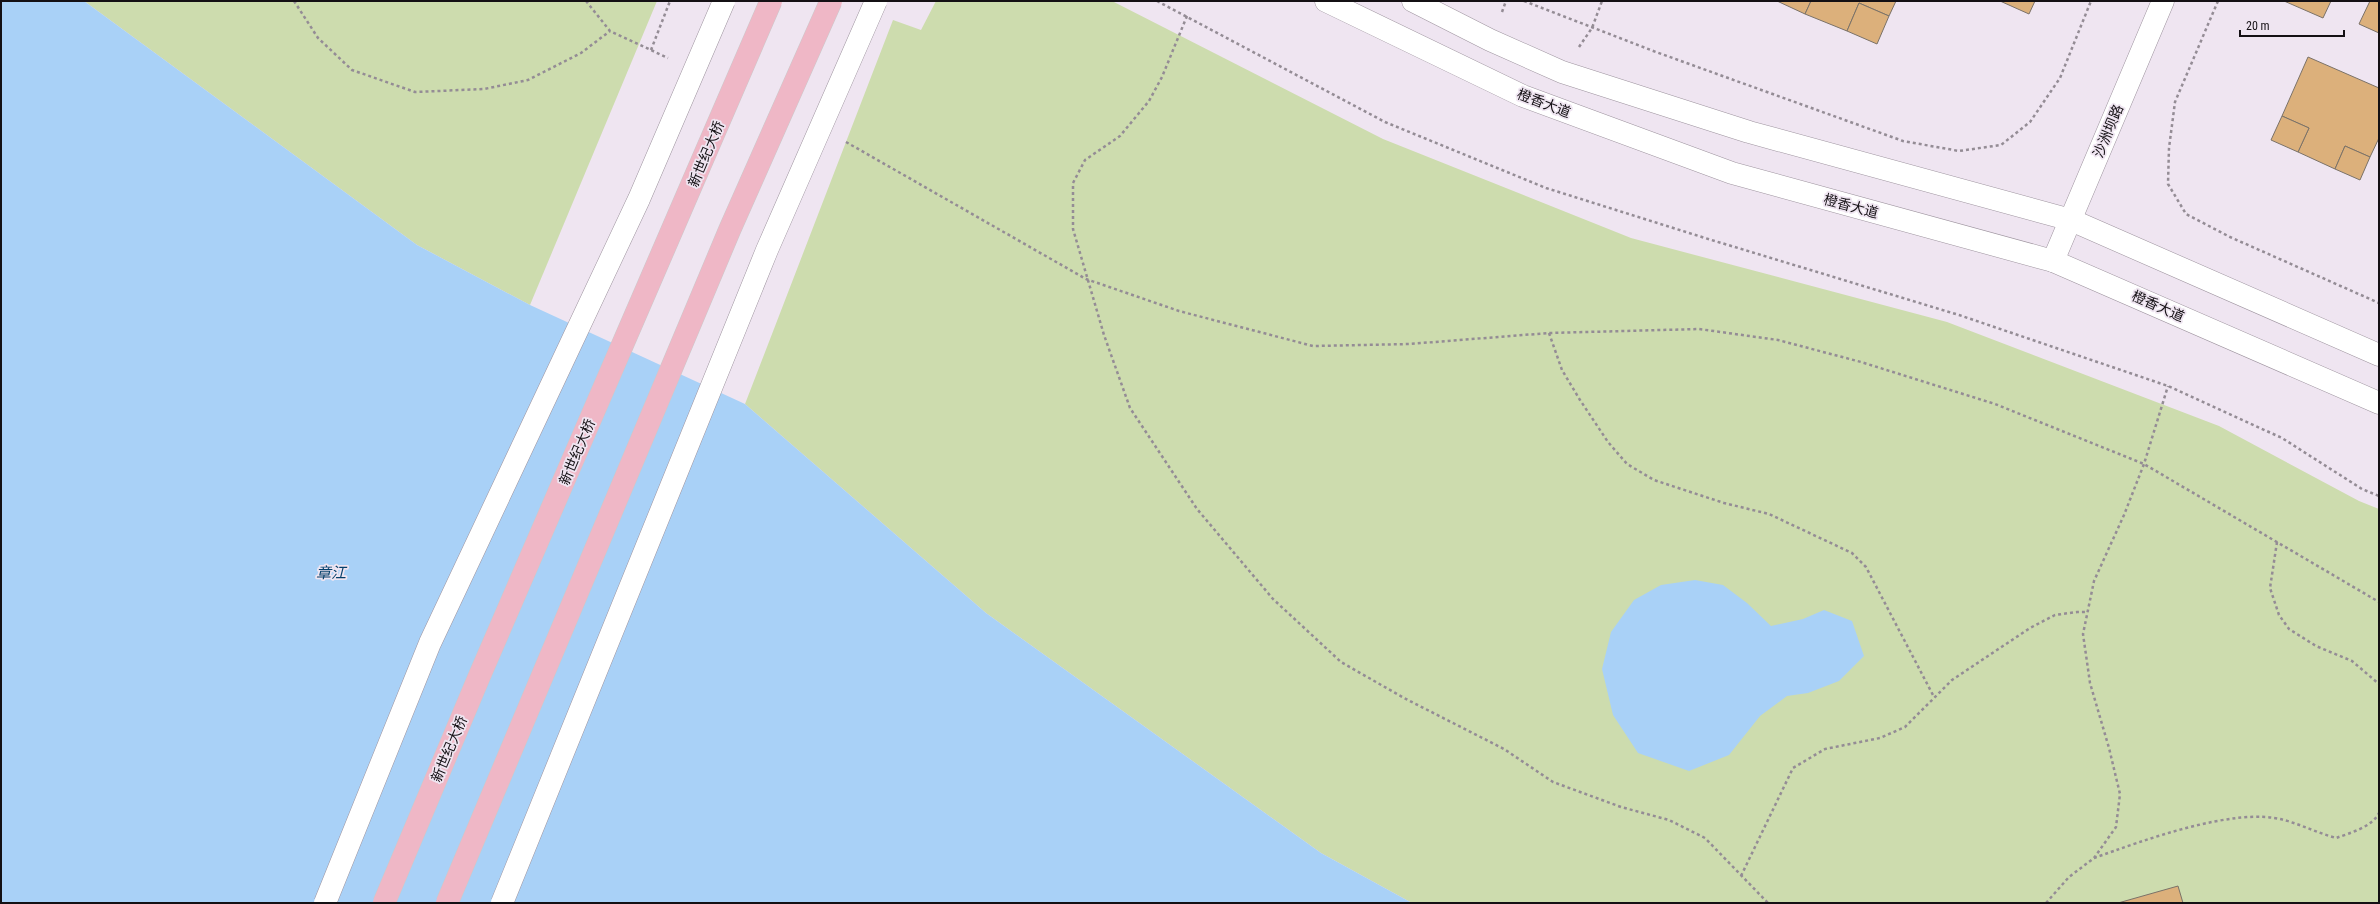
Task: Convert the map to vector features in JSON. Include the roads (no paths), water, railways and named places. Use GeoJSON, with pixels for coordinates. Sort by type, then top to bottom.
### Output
{"type":"FeatureCollection","features":[{"type":"Feature","properties":{"kind":"highway","name":"新世纪大桥"},"geometry":{"type":"LineString","coordinates":[[384,903],[485,662],[771,1]]}},
{"type":"Feature","properties":{"kind":"highway"},"geometry":{"type":"LineString","coordinates":[[447,903],[730,229],[831,1]]}},
{"type":"Feature","properties":{"kind":"street"},"geometry":{"type":"LineString","coordinates":[[325,903],[430,643],[639,199],[724,1]]}},
{"type":"Feature","properties":{"kind":"street"},"geometry":{"type":"LineString","coordinates":[[502,903],[767,250],[876,1]]}},
{"type":"Feature","properties":{"kind":"street","name":"橙香大道"},"geometry":{"type":"LineString","coordinates":[[1326,1],[1523,96],[1732,173],[2053,261],[2379,403]]}},
{"type":"Feature","properties":{"kind":"street"},"geometry":{"type":"LineString","coordinates":[[1413,1],[1490,40],[1562,72],[1749,132],[2071,220],[2379,356]]}},
{"type":"Feature","properties":{"kind":"street","name":"沙洲坝路"},"geometry":{"type":"LineString","coordinates":[[2053,261],[2163,1]]}},
{"type":"Feature","properties":{"kind":"water","name":"章江"},"geometry":{"type":"Polygon","coordinates":[[[1,1],[84,1],[417,245],[530,305],[745,404],[986,613],[1321,853],[1412,903],[1,903],[1,1]]]}},
{"type":"Feature","properties":{"kind":"water"},"geometry":{"type":"Polygon","coordinates":[[[1695,580],[1723,585],[1747,603],[1771,626],[1803,619],[1824,610],[1852,621],[1864,656],[1839,681],[1808,693],[1787,696],[1760,716],[1729,755],[1689,771],[1638,753],[1613,715],[1602,669],[1611,632],[1634,600],[1661,585],[1695,580]]]}}]}
